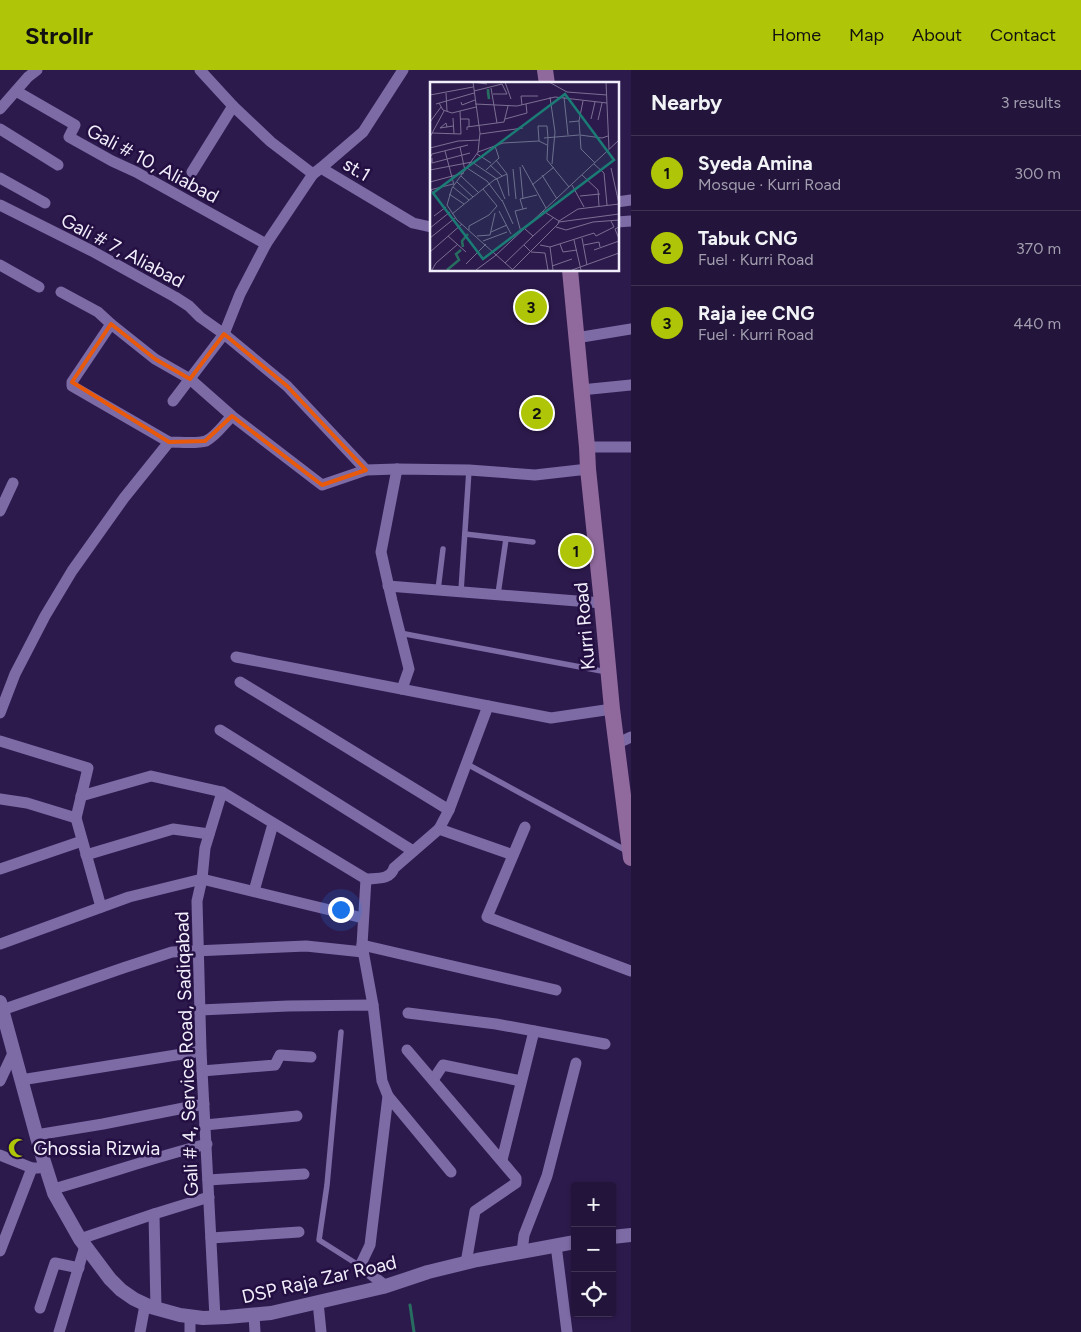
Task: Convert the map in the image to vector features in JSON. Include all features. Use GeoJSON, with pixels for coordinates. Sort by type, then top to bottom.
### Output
{"type":"FeatureCollection","features":[{"type":"Feature","properties":{"kind":"main road","name":"Kurri Road"},"geometry":{"type":"LineString","coordinates":[[570,271],[612,709],[624,741],[631,858]]}},
{"type":"Feature","properties":{"kind":"street"},"geometry":{"type":"LineString","coordinates":[[0,109],[37,70]]}},
{"type":"Feature","properties":{"kind":"street","name":"st.1"},"geometry":{"type":"LineString","coordinates":[[200,70],[271,142],[317,171],[413,223],[430,226]]}},
{"type":"Feature","properties":{"kind":"street"},"geometry":{"type":"LineString","coordinates":[[173,401],[224,334],[240,294],[266,244],[317,171],[363,132],[402,70]]}},
{"type":"Feature","properties":{"kind":"street","name":"Gali # 10, Aliabad"},"geometry":{"type":"LineString","coordinates":[[16,91],[75,125],[69,137],[266,244]]}},
{"type":"Feature","properties":{"kind":"street"},"geometry":{"type":"LineString","coordinates":[[192,172],[234,106]]}},
{"type":"Feature","properties":{"kind":"street"},"geometry":{"type":"LineString","coordinates":[[0,129],[58,165]]}},
{"type":"Feature","properties":{"kind":"street"},"geometry":{"type":"LineString","coordinates":[[0,178],[46,203]]}},
{"type":"Feature","properties":{"kind":"street"},"geometry":{"type":"LineString","coordinates":[[618,202],[631,200]]}},
{"type":"Feature","properties":{"kind":"street","name":"Gali # 7, Aliabad"},"geometry":{"type":"LineString","coordinates":[[0,205],[92,251],[189,306],[286,386],[366,470]]}},
{"type":"Feature","properties":{"kind":"street"},"geometry":{"type":"LineString","coordinates":[[618,222],[631,221]]}},
{"type":"Feature","properties":{"kind":"street"},"geometry":{"type":"LineString","coordinates":[[0,265],[39,287]]}},
{"type":"Feature","properties":{"kind":"street"},"geometry":{"type":"LineString","coordinates":[[61,292],[98,312],[156,359],[190,379],[232,416],[322,485],[366,470],[469,470],[535,475],[588,469]]}},
{"type":"Feature","properties":{"kind":"street"},"geometry":{"type":"LineString","coordinates":[[112,324],[72,382],[72,386],[169,442],[205,441],[232,416]]}},
{"type":"Feature","properties":{"kind":"street"},"geometry":{"type":"LineString","coordinates":[[576,338],[631,329]]}},
{"type":"Feature","properties":{"kind":"street"},"geometry":{"type":"LineString","coordinates":[[581,390],[631,385]]}},
{"type":"Feature","properties":{"kind":"street"},"geometry":{"type":"LineString","coordinates":[[0,713],[15,674],[45,616],[72,571],[124,498],[169,442]]}},
{"type":"Feature","properties":{"kind":"street"},"geometry":{"type":"LineString","coordinates":[[587,447],[631,447]]}},
{"type":"Feature","properties":{"kind":"street"},"geometry":{"type":"LineString","coordinates":[[397,469],[381,552],[409,669],[402,689]]}},
{"type":"Feature","properties":{"kind":"street"},"geometry":{"type":"LineString","coordinates":[[0,511],[13,483]]}},
{"type":"Feature","properties":{"kind":"street"},"geometry":{"type":"LineString","coordinates":[[388,586],[602,602]]}},
{"type":"Feature","properties":{"kind":"street"},"geometry":{"type":"LineString","coordinates":[[236,657],[551,718],[612,709]]}},
{"type":"Feature","properties":{"kind":"street"},"geometry":{"type":"LineString","coordinates":[[240,682],[450,810]]}},
{"type":"Feature","properties":{"kind":"street"},"geometry":{"type":"LineString","coordinates":[[81,796],[151,776],[222,792],[366,879],[387,877],[392,874],[394,868],[439,829],[450,810],[488,706]]}},
{"type":"Feature","properties":{"kind":"street"},"geometry":{"type":"LineString","coordinates":[[220,730],[413,851]]}},
{"type":"Feature","properties":{"kind":"street"},"geometry":{"type":"LineString","coordinates":[[0,741],[88,768],[76,818],[101,907]]}},
{"type":"Feature","properties":{"kind":"street","name":"Gali # 4, Service Road, Sadiqabad"},"geometry":{"type":"LineString","coordinates":[[215,1318],[201,1051],[198,901],[205,848],[222,792]]}},
{"type":"Feature","properties":{"kind":"street"},"geometry":{"type":"LineString","coordinates":[[0,799],[27,803],[76,818]]}},
{"type":"Feature","properties":{"kind":"street"},"geometry":{"type":"LineString","coordinates":[[254,891],[273,824]]}},
{"type":"Feature","properties":{"kind":"street"},"geometry":{"type":"LineString","coordinates":[[525,827],[487,918],[631,971]]}},
{"type":"Feature","properties":{"kind":"street"},"geometry":{"type":"LineString","coordinates":[[86,855],[173,829],[209,834]]}},
{"type":"Feature","properties":{"kind":"street"},"geometry":{"type":"LineString","coordinates":[[439,829],[513,855]]}},
{"type":"Feature","properties":{"kind":"street"},"geometry":{"type":"LineString","coordinates":[[0,869],[82,841]]}},
{"type":"Feature","properties":{"kind":"street"},"geometry":{"type":"LineString","coordinates":[[0,944],[129,897],[202,879],[364,918]]}},
{"type":"Feature","properties":{"kind":"street"},"geometry":{"type":"LineString","coordinates":[[366,879],[362,948],[373,1006],[382,1081],[388,1096],[451,1172]]}},
{"type":"Feature","properties":{"kind":"street"},"geometry":{"type":"LineString","coordinates":[[1,1006],[172,952],[306,946],[362,948],[556,990]]}},
{"type":"Feature","properties":{"kind":"street","name":"DSP Raja Zar Road"},"geometry":{"type":"LineString","coordinates":[[1,1006],[4,1030],[14,1051],[36,1135],[39,1168],[83,1242],[110,1279],[121,1290],[150,1307],[180,1315],[215,1318],[271,1313],[386,1286],[428,1272],[466,1263],[571,1243]]}},
{"type":"Feature","properties":{"kind":"street"},"geometry":{"type":"LineString","coordinates":[[200,1010],[288,1006],[373,1006]]}},
{"type":"Feature","properties":{"kind":"street"},"geometry":{"type":"LineString","coordinates":[[408,1013],[496,1024],[605,1044]]}},
{"type":"Feature","properties":{"kind":"street"},"geometry":{"type":"LineString","coordinates":[[502,1160],[534,1031]]}},
{"type":"Feature","properties":{"kind":"street"},"geometry":{"type":"LineString","coordinates":[[407,1050],[516,1178],[516,1182],[475,1211],[466,1263]]}},
{"type":"Feature","properties":{"kind":"street"},"geometry":{"type":"LineString","coordinates":[[0,1081],[14,1051]]}},
{"type":"Feature","properties":{"kind":"street"},"geometry":{"type":"LineString","coordinates":[[21,1080],[201,1051]]}},
{"type":"Feature","properties":{"kind":"street"},"geometry":{"type":"LineString","coordinates":[[202,1071],[275,1065],[280,1055],[311,1057]]}},
{"type":"Feature","properties":{"kind":"street"},"geometry":{"type":"LineString","coordinates":[[522,1252],[524,1235],[547,1176],[576,1063]]}},
{"type":"Feature","properties":{"kind":"street"},"geometry":{"type":"LineString","coordinates":[[433,1080],[443,1066],[521,1081]]}},
{"type":"Feature","properties":{"kind":"street"},"geometry":{"type":"LineString","coordinates":[[386,1286],[360,1266],[370,1244],[388,1096]]}},
{"type":"Feature","properties":{"kind":"street"},"geometry":{"type":"LineString","coordinates":[[36,1135],[204,1104]]}},
{"type":"Feature","properties":{"kind":"street"},"geometry":{"type":"LineString","coordinates":[[205,1124],[297,1116]]}},
{"type":"Feature","properties":{"kind":"street"},"geometry":{"type":"LineString","coordinates":[[53,1189],[206,1144]]}},
{"type":"Feature","properties":{"kind":"street"},"geometry":{"type":"LineString","coordinates":[[0,1155],[39,1168],[0,1251]]}},
{"type":"Feature","properties":{"kind":"street"},"geometry":{"type":"LineString","coordinates":[[208,1180],[304,1174]]}},
{"type":"Feature","properties":{"kind":"street"},"geometry":{"type":"LineString","coordinates":[[59,1332],[79,1268],[83,1242],[154,1214],[209,1197]]}},
{"type":"Feature","properties":{"kind":"street"},"geometry":{"type":"LineString","coordinates":[[140,1332],[150,1307],[154,1214]]}},
{"type":"Feature","properties":{"kind":"street"},"geometry":{"type":"LineString","coordinates":[[211,1238],[299,1232]]}},
{"type":"Feature","properties":{"kind":"street"},"geometry":{"type":"LineString","coordinates":[[616,1237],[631,1235]]}},
{"type":"Feature","properties":{"kind":"street"},"geometry":{"type":"LineString","coordinates":[[556,1245],[567,1332]]}},
{"type":"Feature","properties":{"kind":"street"},"geometry":{"type":"LineString","coordinates":[[40,1308],[54,1263],[79,1268]]}},
{"type":"Feature","properties":{"kind":"street"},"geometry":{"type":"LineString","coordinates":[[318,1302],[321,1332]]}},
{"type":"Feature","properties":{"kind":"street"},"geometry":{"type":"LineString","coordinates":[[254,1315],[255,1332]]}},
{"type":"Feature","properties":{"kind":"street"},"geometry":{"type":"LineString","coordinates":[[190,1316],[190,1332]]}},
{"type":"Feature","properties":{"kind":"lane"},"geometry":{"type":"LineString","coordinates":[[461,591],[469,470]]}},
{"type":"Feature","properties":{"kind":"lane"},"geometry":{"type":"LineString","coordinates":[[465,534],[532,542]]}},
{"type":"Feature","properties":{"kind":"lane"},"geometry":{"type":"LineString","coordinates":[[498,594],[506,539]]}},
{"type":"Feature","properties":{"kind":"lane"},"geometry":{"type":"LineString","coordinates":[[438,590],[443,549]]}},
{"type":"Feature","properties":{"kind":"lane"},"geometry":{"type":"LineString","coordinates":[[400,633],[608,672]]}},
{"type":"Feature","properties":{"kind":"lane"},"geometry":{"type":"LineString","coordinates":[[466,764],[630,853]]}},
{"type":"Feature","properties":{"kind":"lane"},"geometry":{"type":"LineString","coordinates":[[341,1032],[327,1185],[319,1240],[360,1266]]}},
{"type":"Feature","properties":{"kind":"highlighted area"},"geometry":{"type":"Polygon","coordinates":[[[111,324],[155,359],[190,379],[224,334],[287,386],[366,470],[322,485],[232,416],[205,441],[169,442],[72,382],[111,324]]]}},
{"type":"Feature","properties":{"kind":"waterway"},"geometry":{"type":"LineString","coordinates":[[410,1305],[414,1332]]}},
{"type":"Feature","properties":{"kind":"place","name":"Raja jee CNG"},"geometry":{"type":"Point","coordinates":[531,307]}},
{"type":"Feature","properties":{"kind":"place","name":"Tabuk CNG"},"geometry":{"type":"Point","coordinates":[537,413]}},
{"type":"Feature","properties":{"kind":"place","name":"Syeda Amina"},"geometry":{"type":"Point","coordinates":[576,551]}},
{"type":"Feature","properties":{"kind":"place","name":"Ghossia Rizwia"},"geometry":{"type":"Point","coordinates":[18,1148]}}]}
